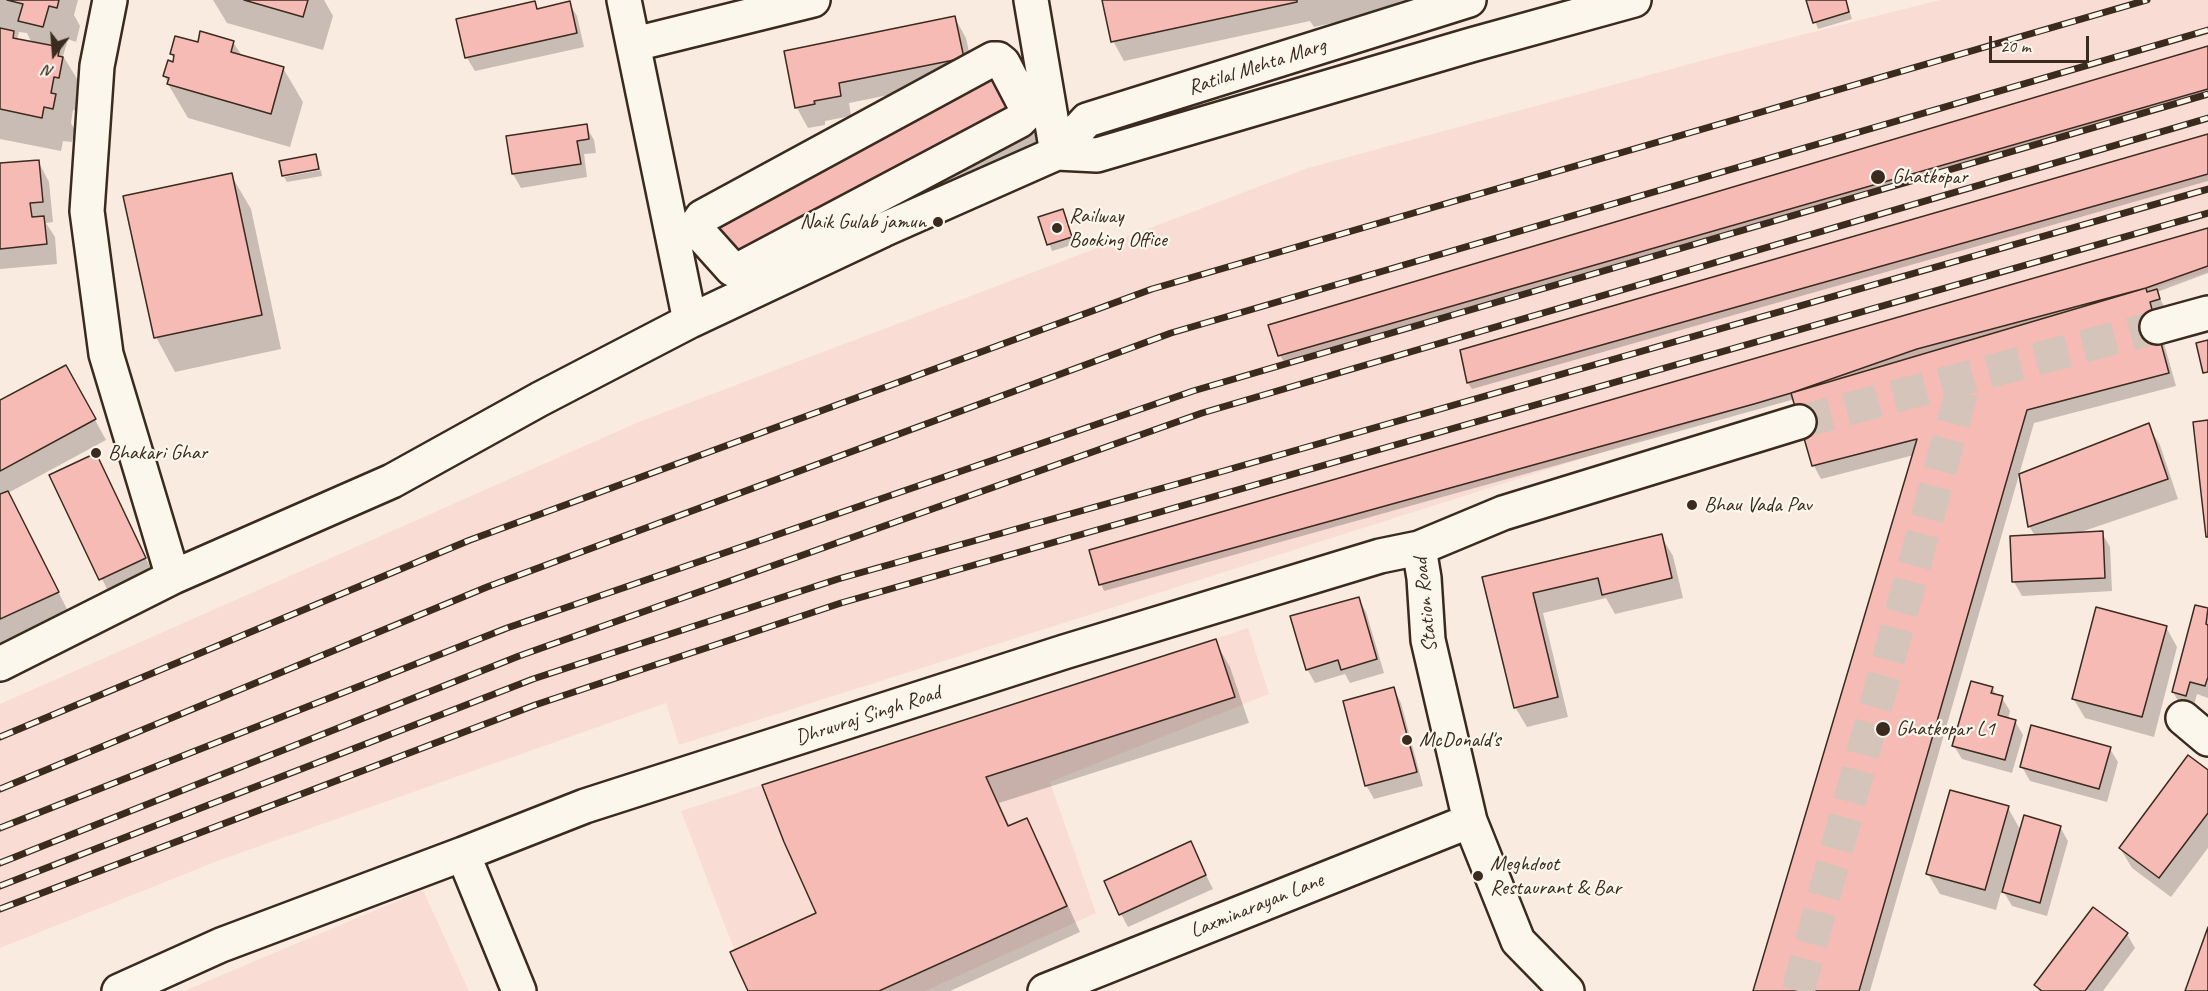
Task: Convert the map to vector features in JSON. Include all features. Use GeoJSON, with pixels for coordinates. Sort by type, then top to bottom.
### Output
{"type":"FeatureCollection","features":[{"type":"Feature","properties":{"kind":"street"},"geometry":{"type":"LineString","coordinates":[[110,0],[97,66],[87,211],[106,354],[173,577]]}},
{"type":"Feature","properties":{"kind":"street"},"geometry":{"type":"LineString","coordinates":[[624,0],[690,321]]}},
{"type":"Feature","properties":{"kind":"street"},"geometry":{"type":"LineString","coordinates":[[634,44],[813,0]]}},
{"type":"Feature","properties":{"kind":"street"},"geometry":{"type":"LineString","coordinates":[[1031,0],[1034,93],[1057,153]]}},
{"type":"Feature","properties":{"kind":"street","name":"Ratilal Mehta Marg"},"geometry":{"type":"LineString","coordinates":[[1057,153],[1087,120],[1469,0]]}},
{"type":"Feature","properties":{"kind":"street"},"geometry":{"type":"LineString","coordinates":[[0,664],[173,577],[392,481],[540,399],[690,321],[883,230],[1057,153],[1097,155],[1471,45],[1634,0]]}},
{"type":"Feature","properties":{"kind":"street"},"geometry":{"type":"LineString","coordinates":[[993,59],[1003,63],[1034,93],[1026,107],[1027,113],[1024,118],[736,271],[697,230],[696,226],[702,217],[993,59]]}},
{"type":"Feature","properties":{"kind":"street"},"geometry":{"type":"LineString","coordinates":[[988,138],[1008,175]]}},
{"type":"Feature","properties":{"kind":"street"},"geometry":{"type":"LineString","coordinates":[[2157,327],[2208,313]]}},
{"type":"Feature","properties":{"kind":"street","name":"Station Road"},"geometry":{"type":"LineString","coordinates":[[1567,991],[1518,941],[1470,821],[1428,640],[1424,578],[1419,548],[1503,513],[1799,422]]}},
{"type":"Feature","properties":{"kind":"street","name":"Dhruvraj Singh Road"},"geometry":{"type":"LineString","coordinates":[[119,991],[222,945],[463,855],[585,806],[1064,652],[1380,556],[1419,548]]}},
{"type":"Feature","properties":{"kind":"street"},"geometry":{"type":"LineString","coordinates":[[2183,718],[2208,739]]}},
{"type":"Feature","properties":{"kind":"street","name":"Laxminarayan Lane"},"geometry":{"type":"LineString","coordinates":[[1045,991],[1470,821]]}},
{"type":"Feature","properties":{"kind":"street"},"geometry":{"type":"LineString","coordinates":[[463,855],[519,991]]}},
{"type":"Feature","properties":{"kind":"shaded area"},"geometry":{"type":"Polygon","coordinates":[[[1940,0],[2208,0],[2208,272],[1754,404],[679,745],[666,703],[220,860],[0,948],[0,704],[641,421],[1308,168],[1730,53],[1940,0]]]}},
{"type":"Feature","properties":{"kind":"shaded area"},"geometry":{"type":"Polygon","coordinates":[[[1248,628],[1269,694],[1050,782],[1096,913],[925,991],[750,991],[681,811],[1248,628]]]}},
{"type":"Feature","properties":{"kind":"shaded area"},"geometry":{"type":"Polygon","coordinates":[[[423,890],[469,991],[184,991],[423,890]]]}},
{"type":"Feature","properties":{"kind":"building"},"geometry":{"type":"Polygon","coordinates":[[[7,0],[59,0],[57,8],[49,6],[43,27],[18,21],[23,4],[7,0]]]}},
{"type":"Feature","properties":{"kind":"building"},"geometry":{"type":"Polygon","coordinates":[[[244,0],[308,0],[303,17],[244,0]]]}},
{"type":"Feature","properties":{"kind":"building"},"geometry":{"type":"Polygon","coordinates":[[[1102,0],[1297,0],[1297,2],[1111,42],[1102,0]]]}},
{"type":"Feature","properties":{"kind":"building"},"geometry":{"type":"Polygon","coordinates":[[[1806,0],[1846,0],[1849,12],[1813,23],[1806,0]]]}},
{"type":"Feature","properties":{"kind":"building"},"geometry":{"type":"Polygon","coordinates":[[[535,1],[537,9],[570,1],[577,33],[465,58],[456,19],[535,1]]]}},
{"type":"Feature","properties":{"kind":"building"},"geometry":{"type":"Polygon","coordinates":[[[955,16],[964,58],[839,83],[841,96],[814,101],[815,104],[795,108],[784,51],[955,16]]]}},
{"type":"Feature","properties":{"kind":"building"},"geometry":{"type":"Polygon","coordinates":[[[0,28],[14,31],[13,38],[60,47],[58,56],[63,57],[59,78],[54,77],[51,93],[56,94],[53,109],[44,107],[42,118],[0,109],[0,28]]]}},
{"type":"Feature","properties":{"kind":"building"},"geometry":{"type":"Polygon","coordinates":[[[200,31],[234,41],[231,52],[284,67],[271,114],[167,84],[169,78],[163,76],[168,60],[173,62],[174,55],[170,54],[175,36],[198,42],[200,31]]]}},
{"type":"Feature","properties":{"kind":"building"},"geometry":{"type":"Polygon","coordinates":[[[2208,46],[2208,89],[1278,356],[1268,325],[2208,46]]]}},
{"type":"Feature","properties":{"kind":"building"},"geometry":{"type":"Polygon","coordinates":[[[995,62],[1021,109],[736,267],[710,233],[732,221],[725,209],[995,62]]]}},
{"type":"Feature","properties":{"kind":"building"},"geometry":{"type":"Polygon","coordinates":[[[587,124],[589,139],[577,141],[581,164],[512,174],[506,136],[587,124]]]}},
{"type":"Feature","properties":{"kind":"building"},"geometry":{"type":"Polygon","coordinates":[[[2208,134],[2208,174],[1467,383],[1460,350],[2208,134]]]}},
{"type":"Feature","properties":{"kind":"building"},"geometry":{"type":"Polygon","coordinates":[[[316,154],[319,169],[282,176],[279,161],[316,154]]]}},
{"type":"Feature","properties":{"kind":"building"},"geometry":{"type":"Polygon","coordinates":[[[39,160],[43,202],[30,203],[32,217],[44,216],[47,244],[0,249],[0,163],[39,160]]]}},
{"type":"Feature","properties":{"kind":"building"},"geometry":{"type":"Polygon","coordinates":[[[232,173],[262,315],[154,338],[123,196],[232,173]]]}},
{"type":"Feature","properties":{"kind":"building"},"geometry":{"type":"Polygon","coordinates":[[[1063,209],[1072,237],[1047,245],[1038,217],[1063,209]]]}},
{"type":"Feature","properties":{"kind":"building"},"geometry":{"type":"Polygon","coordinates":[[[2208,228],[2208,266],[2146,288],[1754,404],[1099,585],[1089,550],[2208,228]]]}},
{"type":"Feature","properties":{"kind":"building","name":"Ghatkopar L1"},"geometry":{"type":"Polygon","coordinates":[[[2146,288],[2147,292],[2157,289],[2160,299],[2150,302],[2169,373],[2027,410],[1859,991],[1753,991],[1917,439],[1812,466],[1791,393],[1917,349],[2146,288]]]}},
{"type":"Feature","properties":{"kind":"building"},"geometry":{"type":"Polygon","coordinates":[[[2208,340],[2208,372],[2203,373],[2196,343],[2208,340]]]}},
{"type":"Feature","properties":{"kind":"building"},"geometry":{"type":"Polygon","coordinates":[[[66,365],[96,419],[0,471],[0,400],[66,365]]]}},
{"type":"Feature","properties":{"kind":"building"},"geometry":{"type":"Polygon","coordinates":[[[2208,420],[2208,537],[2206,537],[2193,422],[2208,420]]]}},
{"type":"Feature","properties":{"kind":"building"},"geometry":{"type":"Polygon","coordinates":[[[2149,423],[2168,479],[2028,527],[2019,474],[2149,423]]]}},
{"type":"Feature","properties":{"kind":"building"},"geometry":{"type":"Polygon","coordinates":[[[96,453],[146,558],[99,580],[49,475],[96,453]]]}},
{"type":"Feature","properties":{"kind":"building"},"geometry":{"type":"Polygon","coordinates":[[[8,491],[59,592],[0,619],[0,494],[8,491]]]}},
{"type":"Feature","properties":{"kind":"building"},"geometry":{"type":"Polygon","coordinates":[[[2103,531],[2105,578],[2012,582],[2010,536],[2103,531]]]}},
{"type":"Feature","properties":{"kind":"building"},"geometry":{"type":"Polygon","coordinates":[[[1662,534],[1672,578],[1602,595],[1598,578],[1533,593],[1558,697],[1514,708],[1482,577],[1662,534]]]}},
{"type":"Feature","properties":{"kind":"building"},"geometry":{"type":"Polygon","coordinates":[[[1359,597],[1377,659],[1341,670],[1338,660],[1306,670],[1290,616],[1359,597]]]}},
{"type":"Feature","properties":{"kind":"building"},"geometry":{"type":"Polygon","coordinates":[[[2195,605],[2208,608],[2206,624],[2208,625],[2208,677],[2205,686],[2190,682],[2186,696],[2172,692],[2195,605]]]}},
{"type":"Feature","properties":{"kind":"building"},"geometry":{"type":"Polygon","coordinates":[[[2096,607],[2167,626],[2142,717],[2072,699],[2096,607]]]}},
{"type":"Feature","properties":{"kind":"building"},"geometry":{"type":"Polygon","coordinates":[[[1216,639],[1235,697],[986,777],[1008,826],[1027,818],[1067,906],[879,991],[748,991],[730,952],[816,913],[784,842],[762,785],[1216,639]]]}},
{"type":"Feature","properties":{"kind":"building"},"geometry":{"type":"Polygon","coordinates":[[[1971,681],[1993,687],[1991,693],[2003,696],[1998,715],[2016,720],[2005,760],[1952,746],[1971,681]]]}},
{"type":"Feature","properties":{"kind":"building"},"geometry":{"type":"Polygon","coordinates":[[[1394,687],[1417,772],[1365,786],[1343,701],[1394,687]]]}},
{"type":"Feature","properties":{"kind":"building"},"geometry":{"type":"Polygon","coordinates":[[[2031,725],[2111,747],[2099,789],[2020,767],[2031,725]]]}},
{"type":"Feature","properties":{"kind":"building"},"geometry":{"type":"Polygon","coordinates":[[[2188,755],[2208,770],[2208,813],[2159,878],[2119,848],[2188,755]]]}},
{"type":"Feature","properties":{"kind":"building"},"geometry":{"type":"Polygon","coordinates":[[[1950,790],[2009,806],[1985,890],[1926,874],[1950,790]]]}},
{"type":"Feature","properties":{"kind":"building"},"geometry":{"type":"Polygon","coordinates":[[[2024,815],[2061,826],[2040,903],[2002,892],[2024,815]]]}},
{"type":"Feature","properties":{"kind":"building"},"geometry":{"type":"Polygon","coordinates":[[[1191,841],[1206,875],[1119,915],[1104,881],[1191,841]]]}},
{"type":"Feature","properties":{"kind":"building"},"geometry":{"type":"Polygon","coordinates":[[[2093,907],[2128,933],[2085,991],[2042,991],[2034,985],[2093,907]]]}},
{"type":"Feature","properties":{"kind":"building"},"geometry":{"type":"Polygon","coordinates":[[[2208,927],[2208,991],[2185,991],[2208,927]]]}},
{"type":"Feature","properties":{"kind":"tunnel"},"geometry":{"type":"LineString","coordinates":[[1799,422],[2157,327]]}},
{"type":"Feature","properties":{"kind":"tunnel"},"geometry":{"type":"LineString","coordinates":[[1798,991],[1965,379]]}},
{"type":"Feature","properties":{"kind":"railway"},"geometry":{"type":"LineString","coordinates":[[0,737],[470,540],[1152,289],[2147,0]]}},
{"type":"Feature","properties":{"kind":"railway"},"geometry":{"type":"LineString","coordinates":[[0,789],[487,587],[1171,333],[2208,30]]}},
{"type":"Feature","properties":{"kind":"railway"},"geometry":{"type":"LineString","coordinates":[[0,828],[507,628],[1193,391],[2208,94]]}},
{"type":"Feature","properties":{"kind":"railway"},"geometry":{"type":"LineString","coordinates":[[0,863],[519,656],[1202,413],[2208,118]]}},
{"type":"Feature","properties":{"kind":"railway"},"geometry":{"type":"LineString","coordinates":[[0,886],[533,679],[838,579],[2208,189]]}},
{"type":"Feature","properties":{"kind":"railway"},"geometry":{"type":"LineString","coordinates":[[0,909],[535,705],[841,603],[2208,213]]}},
{"type":"Feature","properties":{"kind":"place","name":"Ghatkopar"},"geometry":{"type":"Point","coordinates":[1878,177]}},
{"type":"Feature","properties":{"kind":"place","name":"Naik Gulab jamun"},"geometry":{"type":"Point","coordinates":[938,222]}},
{"type":"Feature","properties":{"kind":"place","name":"Railway Booking Office"},"geometry":{"type":"Point","coordinates":[1057,228]}},
{"type":"Feature","properties":{"kind":"place","name":"Bhakari Ghar"},"geometry":{"type":"Point","coordinates":[96,453]}},
{"type":"Feature","properties":{"kind":"place","name":"Bhau Vada Pav"},"geometry":{"type":"Point","coordinates":[1692,505]}},
{"type":"Feature","properties":{"kind":"place","name":"Ghatkopar L1"},"geometry":{"type":"Point","coordinates":[1883,729]}},
{"type":"Feature","properties":{"kind":"place","name":"McDonald's"},"geometry":{"type":"Point","coordinates":[1407,740]}},
{"type":"Feature","properties":{"kind":"place","name":"Meghdoot Restaurant & Bar"},"geometry":{"type":"Point","coordinates":[1478,876]}}]}
